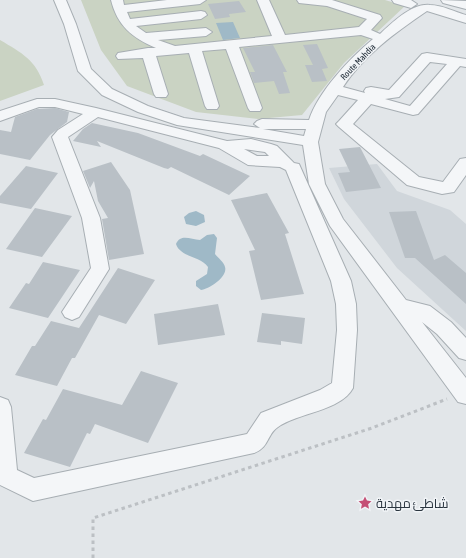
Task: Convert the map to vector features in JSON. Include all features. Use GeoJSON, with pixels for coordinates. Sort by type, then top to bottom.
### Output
{"type":"FeatureCollection","features":[{"type":"Feature","properties":{"kind":"street"},"geometry":{"type":"LineString","coordinates":[[60,0],[70,24],[85,71],[107,92],[143,109],[182,122],[262,133],[310,142],[297,165]]}},
{"type":"Feature","properties":{"kind":"street"},"geometry":{"type":"LineString","coordinates":[[68,0],[78,22],[94,69],[117,88],[133,96],[162,109],[218,121],[317,118]]}},
{"type":"Feature","properties":{"kind":"street"},"geometry":{"type":"LineString","coordinates":[[196,0],[206,32],[213,46]]}},
{"type":"Feature","properties":{"kind":"street"},"geometry":{"type":"LineString","coordinates":[[174,50],[151,43],[143,38],[126,23],[118,4],[200,0]]}},
{"type":"Feature","properties":{"kind":"street"},"geometry":{"type":"LineString","coordinates":[[263,0],[280,39]]}},
{"type":"Feature","properties":{"kind":"street"},"geometry":{"type":"LineString","coordinates":[[302,0],[329,3],[380,13],[363,31]]}},
{"type":"Feature","properties":{"kind":"street"},"geometry":{"type":"LineString","coordinates":[[398,0],[466,14]]}},
{"type":"Feature","properties":{"kind":"street"},"geometry":{"type":"LineString","coordinates":[[447,0],[466,5]]}},
{"type":"Feature","properties":{"kind":"street"},"geometry":{"type":"LineString","coordinates":[[421,4],[466,19]]}},
{"type":"Feature","properties":{"kind":"street","name":"Route Mahdia"},"geometry":{"type":"LineString","coordinates":[[310,142],[317,118],[336,86],[367,51],[421,4]]}},
{"type":"Feature","properties":{"kind":"street"},"geometry":{"type":"LineString","coordinates":[[126,23],[200,15]]}},
{"type":"Feature","properties":{"kind":"street"},"geometry":{"type":"LineString","coordinates":[[123,56],[148,52],[363,31],[382,38]]}},
{"type":"Feature","properties":{"kind":"street"},"geometry":{"type":"LineString","coordinates":[[143,38],[206,32]]}},
{"type":"Feature","properties":{"kind":"street"},"geometry":{"type":"LineString","coordinates":[[231,44],[255,108]]}},
{"type":"Feature","properties":{"kind":"street"},"geometry":{"type":"LineString","coordinates":[[194,48],[212,106]]}},
{"type":"Feature","properties":{"kind":"street"},"geometry":{"type":"LineString","coordinates":[[148,52],[161,94]]}},
{"type":"Feature","properties":{"kind":"street"},"geometry":{"type":"LineString","coordinates":[[336,86],[392,95],[427,57],[461,62]]}},
{"type":"Feature","properties":{"kind":"street"},"geometry":{"type":"LineString","coordinates":[[336,86],[367,99],[413,111],[461,62]]}},
{"type":"Feature","properties":{"kind":"street"},"geometry":{"type":"LineString","coordinates":[[367,99],[344,124],[413,181],[448,188],[466,163]]}},
{"type":"Feature","properties":{"kind":"street"},"geometry":{"type":"LineString","coordinates":[[0,116],[37,103],[55,103],[226,145],[254,161],[297,165],[317,184],[336,222],[465,390]]}},
{"type":"Feature","properties":{"kind":"street"},"geometry":{"type":"LineString","coordinates":[[72,312],[100,269],[91,218],[60,137],[96,112]]}},
{"type":"Feature","properties":{"kind":"street"},"geometry":{"type":"LineString","coordinates":[[0,407],[6,476],[33,490],[254,443],[269,420],[328,397],[342,388],[347,330],[346,304],[341,281],[297,165]]}},
{"type":"Feature","properties":{"kind":"street"},"geometry":{"type":"LineString","coordinates":[[398,304],[423,311],[444,328],[466,352]]}},
{"type":"Feature","properties":{"kind":"path"},"geometry":{"type":"LineString","coordinates":[[93,558],[93,518],[372,428],[465,390]]}},
{"type":"Feature","properties":{"kind":"shaded area"},"geometry":{"type":"Polygon","coordinates":[[[377,164],[397,191],[450,210],[466,224],[466,331],[397,268],[344,199],[329,168],[377,164]]]}},
{"type":"Feature","properties":{"kind":"green space"},"geometry":{"type":"Polygon","coordinates":[[[81,0],[385,0],[405,6],[344,63],[302,115],[258,119],[196,112],[127,86],[101,50],[81,0]]]}},
{"type":"Feature","properties":{"kind":"green space"},"geometry":{"type":"Polygon","coordinates":[[[0,40],[21,53],[32,63],[41,76],[44,85],[0,101],[0,40]]]}},
{"type":"Feature","properties":{"kind":"water"},"geometry":{"type":"Polygon","coordinates":[[[233,22],[240,38],[223,40],[216,23],[233,22]]]}},
{"type":"Feature","properties":{"kind":"water"},"geometry":{"type":"Polygon","coordinates":[[[196,211],[204,215],[205,222],[196,226],[186,224],[184,217],[189,213],[196,211]]]}},
{"type":"Feature","properties":{"kind":"water"},"geometry":{"type":"Polygon","coordinates":[[[214,234],[217,238],[215,254],[223,263],[225,271],[224,275],[217,282],[201,290],[196,286],[196,281],[207,274],[208,267],[204,263],[182,252],[176,244],[183,238],[200,240],[207,235],[214,234]]]}},
{"type":"Feature","properties":{"kind":"building"},"geometry":{"type":"Polygon","coordinates":[[[239,1],[246,12],[229,14],[230,17],[215,19],[208,4],[239,1]]]}},
{"type":"Feature","properties":{"kind":"building"},"geometry":{"type":"Polygon","coordinates":[[[317,44],[328,68],[322,69],[327,81],[312,82],[305,65],[313,65],[303,45],[317,44]]]}},
{"type":"Feature","properties":{"kind":"building"},"geometry":{"type":"Polygon","coordinates":[[[273,45],[287,72],[283,72],[290,93],[279,94],[274,81],[254,83],[250,72],[255,72],[243,48],[273,45]]]}},
{"type":"Feature","properties":{"kind":"building"},"geometry":{"type":"Polygon","coordinates":[[[55,108],[69,112],[67,122],[50,135],[30,160],[0,154],[0,130],[11,132],[15,117],[37,109],[55,108]]]}},
{"type":"Feature","properties":{"kind":"building"},"geometry":{"type":"Polygon","coordinates":[[[92,123],[138,133],[200,156],[203,154],[250,176],[229,195],[171,167],[168,169],[164,168],[97,141],[101,147],[73,141],[83,129],[92,123]]]}},
{"type":"Feature","properties":{"kind":"building"},"geometry":{"type":"Polygon","coordinates":[[[360,147],[381,188],[346,192],[338,173],[350,172],[339,149],[360,147]]]}},
{"type":"Feature","properties":{"kind":"building"},"geometry":{"type":"Polygon","coordinates":[[[111,162],[130,190],[144,254],[109,260],[102,219],[108,218],[98,201],[94,181],[90,188],[83,171],[111,162]]]}},
{"type":"Feature","properties":{"kind":"building"},"geometry":{"type":"Polygon","coordinates":[[[26,166],[58,173],[31,209],[0,203],[0,196],[26,166]]]}},
{"type":"Feature","properties":{"kind":"building"},"geometry":{"type":"Polygon","coordinates":[[[267,193],[289,233],[285,234],[304,294],[261,300],[249,251],[255,250],[231,200],[267,193]]]}},
{"type":"Feature","properties":{"kind":"building"},"geometry":{"type":"Polygon","coordinates":[[[35,208],[72,216],[42,257],[6,249],[35,208]]]}},
{"type":"Feature","properties":{"kind":"building"},"geometry":{"type":"Polygon","coordinates":[[[416,211],[434,260],[445,255],[466,273],[466,304],[415,258],[405,258],[389,212],[416,211]]]}},
{"type":"Feature","properties":{"kind":"building"},"geometry":{"type":"Polygon","coordinates":[[[43,262],[80,270],[48,318],[9,308],[26,283],[29,284],[43,262]]]}},
{"type":"Feature","properties":{"kind":"building"},"geometry":{"type":"Polygon","coordinates":[[[118,268],[155,280],[126,324],[99,315],[75,358],[72,358],[57,386],[15,375],[32,346],[35,346],[51,321],[79,328],[118,268]]]}},
{"type":"Feature","properties":{"kind":"building"},"geometry":{"type":"Polygon","coordinates":[[[218,304],[225,335],[158,345],[154,314],[218,304]]]}},
{"type":"Feature","properties":{"kind":"building"},"geometry":{"type":"Polygon","coordinates":[[[262,313],[305,318],[302,344],[281,341],[281,345],[257,342],[262,313]]]}},
{"type":"Feature","properties":{"kind":"building"},"geometry":{"type":"Polygon","coordinates":[[[141,371],[178,383],[148,443],[95,424],[90,434],[87,433],[70,467],[24,453],[43,419],[46,420],[63,389],[122,405],[141,371]]]}},
{"type":"Feature","properties":{"kind":"place","name":"شاطئ مهدية"},"geometry":{"type":"Point","coordinates":[365,503]}}]}
